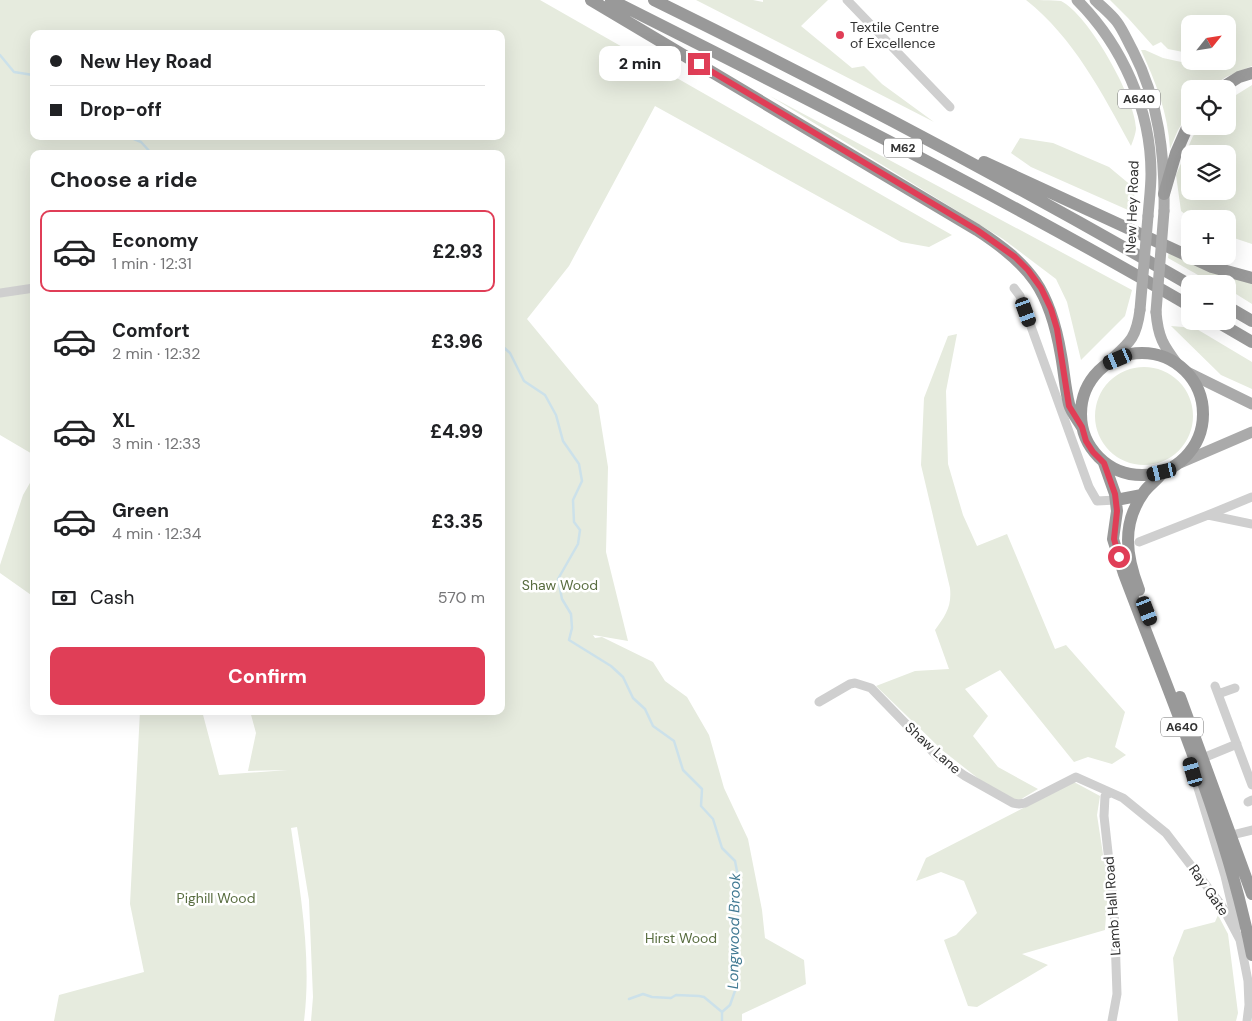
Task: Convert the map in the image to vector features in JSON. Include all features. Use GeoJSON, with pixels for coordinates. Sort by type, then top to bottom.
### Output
{"type":"FeatureCollection","features":[{"type":"Feature","properties":{"kind":"highway"},"geometry":{"type":"LineString","coordinates":[[591,0],[977,230],[1015,257],[1028,270],[1051,309],[1057,329],[1069,406],[1082,427]]}},
{"type":"Feature","properties":{"kind":"highway","name":"M62"},"geometry":{"type":"LineString","coordinates":[[611,0],[956,176],[1181,301]]}},
{"type":"Feature","properties":{"kind":"highway","name":"M62"},"geometry":{"type":"LineString","coordinates":[[654,0],[767,55],[877,113],[1049,205],[1181,280]]}},
{"type":"Feature","properties":{"kind":"highway"},"geometry":{"type":"LineString","coordinates":[[1234,80],[1252,72]]}},
{"type":"Feature","properties":{"kind":"highway"},"geometry":{"type":"LineString","coordinates":[[877,113],[1212,266],[1252,278]]}},
{"type":"Feature","properties":{"kind":"highway"},"geometry":{"type":"LineString","coordinates":[[1164,194],[1176,152],[1184,135]]}},
{"type":"Feature","properties":{"kind":"highway"},"geometry":{"type":"LineString","coordinates":[[1236,312],[1252,321]]}},
{"type":"Feature","properties":{"kind":"highway"},"geometry":{"type":"LineString","coordinates":[[1231,330],[1252,342]]}},
{"type":"Feature","properties":{"kind":"highway","name":"A640"},"geometry":{"type":"LineString","coordinates":[[1146,353],[1164,357],[1182,368],[1197,388],[1203,407],[1203,424],[1198,440],[1190,452],[1180,463],[1149,476],[1127,474],[1104,463],[1093,452],[1086,441],[1082,427],[1081,404],[1086,388],[1107,363],[1129,354],[1146,353]]}},
{"type":"Feature","properties":{"kind":"highway","name":"A640"},"geometry":{"type":"LineString","coordinates":[[1104,463],[1116,500],[1117,511],[1114,539],[1124,574],[1176,710],[1247,909],[1252,956]]}},
{"type":"Feature","properties":{"kind":"highway","name":"A640"},"geometry":{"type":"LineString","coordinates":[[1162,472],[1142,495],[1127,533],[1134,576],[1252,894]]}},
{"type":"Feature","properties":{"kind":"highway"},"geometry":{"type":"LineString","coordinates":[[1116,500],[1142,495]]}},
{"type":"Feature","properties":{"kind":"main road","name":"New Hey Road"},"geometry":{"type":"LineString","coordinates":[[1077,0],[1110,39],[1126,67],[1138,98],[1147,132],[1151,174],[1138,326],[1131,341],[1107,363]]}},
{"type":"Feature","properties":{"kind":"main road","name":"New Hey Road"},"geometry":{"type":"LineString","coordinates":[[1095,0],[1116,21],[1142,68],[1152,96],[1160,129],[1164,211],[1156,312],[1158,330],[1165,348],[1182,368]]}},
{"type":"Feature","properties":{"kind":"main road"},"geometry":{"type":"LineString","coordinates":[[1182,368],[1252,404]]}},
{"type":"Feature","properties":{"kind":"main road"},"geometry":{"type":"LineString","coordinates":[[1180,463],[1252,432]]}},
{"type":"Feature","properties":{"kind":"street"},"geometry":{"type":"LineString","coordinates":[[847,0],[950,108]]}},
{"type":"Feature","properties":{"kind":"street"},"geometry":{"type":"LineString","coordinates":[[1014,288],[1020,296],[1089,487],[1097,501],[1116,500]]}},
{"type":"Feature","properties":{"kind":"street"},"geometry":{"type":"LineString","coordinates":[[0,293],[30,289]]}},
{"type":"Feature","properties":{"kind":"street"},"geometry":{"type":"LineString","coordinates":[[1139,542],[1252,497]]}},
{"type":"Feature","properties":{"kind":"street"},"geometry":{"type":"LineString","coordinates":[[1208,515],[1252,524]]}},
{"type":"Feature","properties":{"kind":"street","name":"Shaw Lane"},"geometry":{"type":"LineString","coordinates":[[819,702],[850,684],[855,683],[871,688],[939,758],[986,789],[1019,804],[1026,803],[1076,777],[1110,793]]}},
{"type":"Feature","properties":{"kind":"street"},"geometry":{"type":"LineString","coordinates":[[1235,688],[1217,691],[1252,785]]}},
{"type":"Feature","properties":{"kind":"street"},"geometry":{"type":"LineString","coordinates":[[1176,710],[1197,787],[1226,876],[1240,940]]}},
{"type":"Feature","properties":{"kind":"street"},"geometry":{"type":"LineString","coordinates":[[1203,758],[1237,744]]}},
{"type":"Feature","properties":{"kind":"street","name":"Ray Gate"},"geometry":{"type":"LineString","coordinates":[[1110,793],[1122,798],[1166,833],[1222,906],[1240,940],[1248,981],[1249,1005],[1247,1021]]}},
{"type":"Feature","properties":{"kind":"street","name":"Lamb Hall Road"},"geometry":{"type":"LineString","coordinates":[[1110,793],[1105,796],[1104,816],[1114,907],[1118,994],[1112,1021]]}},
{"type":"Feature","properties":{"kind":"street"},"geometry":{"type":"LineString","coordinates":[[1232,836],[1252,830]]}},
{"type":"Feature","properties":{"kind":"green space"},"geometry":{"type":"Polygon","coordinates":[[[0,0],[540,0],[952,235],[929,247],[901,242],[655,106],[569,266],[527,319],[598,405],[608,467],[606,552],[628,641],[593,635],[595,638],[602,637],[653,662],[665,681],[687,697],[709,735],[724,788],[748,839],[762,910],[765,938],[804,960],[806,984],[742,1014],[742,1021],[311,1021],[313,997],[309,900],[297,827],[291,828],[306,948],[307,973],[304,1021],[54,1021],[59,995],[144,972],[130,904],[140,715],[203,715],[219,775],[288,770],[248,771],[256,733],[251,715],[505,715],[505,150],[30,150],[30,453],[0,435],[0,0]]]}},
{"type":"Feature","properties":{"kind":"green space"},"geometry":{"type":"Polygon","coordinates":[[[696,0],[753,0],[763,2],[763,0],[828,0],[801,26],[852,68],[864,66],[882,84],[934,122],[696,0]]]}},
{"type":"Feature","properties":{"kind":"green space"},"geometry":{"type":"Polygon","coordinates":[[[1026,0],[1061,1],[1072,9],[1084,22],[1108,58],[1128,97],[1134,114],[1136,128],[1131,146],[1086,67],[1059,31],[1026,0]]]}},
{"type":"Feature","properties":{"kind":"green space"},"geometry":{"type":"Polygon","coordinates":[[[1110,0],[1252,0],[1252,66],[1222,80],[1181,80],[1181,125],[1170,149],[1167,123],[1160,98],[1141,50],[1181,62],[1181,70],[1236,70],[1236,15],[1181,15],[1181,51],[1168,49],[1161,42],[1153,46],[1110,0]]]}},
{"type":"Feature","properties":{"kind":"green space"},"geometry":{"type":"Polygon","coordinates":[[[1252,85],[1252,244],[1236,239],[1236,210],[1181,211],[1176,175],[1181,164],[1181,200],[1236,200],[1236,145],[1189,145],[1193,136],[1236,135],[1236,95],[1252,85]]]}},
{"type":"Feature","properties":{"kind":"green space"},"geometry":{"type":"Polygon","coordinates":[[[770,96],[1132,290],[1125,316],[1081,360],[1067,302],[1056,279],[1003,239],[770,96]]]}},
{"type":"Feature","properties":{"kind":"green space"},"geometry":{"type":"Polygon","coordinates":[[[1020,138],[1053,143],[1109,167],[1133,187],[1137,214],[1031,167],[1011,153],[1020,138]]]}},
{"type":"Feature","properties":{"kind":"green space"},"geometry":{"type":"Polygon","coordinates":[[[1169,250],[1181,255],[1181,265],[1208,265],[1234,275],[1198,275],[1168,258],[1169,250]]]}},
{"type":"Feature","properties":{"kind":"green space"},"geometry":{"type":"Polygon","coordinates":[[[1236,276],[1252,282],[1252,304],[1236,294],[1236,276]]]}},
{"type":"Feature","properties":{"kind":"green space"},"geometry":{"type":"Polygon","coordinates":[[[1171,326],[1181,327],[1181,330],[1198,330],[1252,362],[1252,389],[1221,375],[1171,326]]]}},
{"type":"Feature","properties":{"kind":"green space"},"geometry":{"type":"Polygon","coordinates":[[[957,334],[946,391],[948,464],[963,515],[977,546],[1007,534],[1055,649],[1066,645],[1125,712],[1115,747],[1126,755],[1112,764],[1088,757],[1074,762],[1000,670],[965,689],[988,716],[973,736],[998,767],[1038,789],[1018,801],[989,787],[942,750],[876,686],[915,671],[949,669],[935,630],[945,616],[949,606],[950,588],[921,465],[924,398],[948,336],[957,334]]]}},
{"type":"Feature","properties":{"kind":"green space"},"geometry":{"type":"Polygon","coordinates":[[[1144,367],[1163,371],[1178,382],[1189,397],[1193,416],[1189,435],[1178,450],[1163,461],[1144,465],[1125,461],[1110,450],[1099,435],[1095,416],[1099,397],[1110,382],[1125,371],[1144,367]]]}},
{"type":"Feature","properties":{"kind":"green space"},"geometry":{"type":"Polygon","coordinates":[[[30,483],[30,594],[0,573],[0,565],[23,495],[30,483]]]}},
{"type":"Feature","properties":{"kind":"green space"},"geometry":{"type":"Polygon","coordinates":[[[1074,782],[1100,796],[1097,815],[1108,887],[1105,930],[1022,954],[1048,965],[977,1007],[968,1006],[944,940],[956,935],[977,913],[964,881],[941,872],[916,881],[926,858],[1074,782]]]}},
{"type":"Feature","properties":{"kind":"green space"},"geometry":{"type":"Polygon","coordinates":[[[1218,915],[1228,934],[1238,1013],[1236,1021],[1178,1021],[1173,958],[1184,930],[1215,922],[1218,915]]]}},
{"type":"Feature","properties":{"kind":"waterway","name":"Longwood Brook"},"geometry":{"type":"LineString","coordinates":[[0,55],[14,72],[30,75]]}},
{"type":"Feature","properties":{"kind":"waterway","name":"Longwood Brook"},"geometry":{"type":"LineString","coordinates":[[136,140],[148,150]]}},
{"type":"Feature","properties":{"kind":"waterway","name":"Longwood Brook"},"geometry":{"type":"LineString","coordinates":[[505,349],[510,353],[524,381],[545,395],[556,415],[563,441],[579,464],[582,481],[573,500],[574,522],[580,530],[578,544],[558,579],[562,599],[571,614],[572,628],[569,640],[611,666],[623,677],[633,698],[645,709],[653,726],[674,741],[683,770],[702,789],[701,806],[713,819],[722,848],[735,861],[739,881],[736,988],[730,1005],[722,1012],[722,1021]]}},
{"type":"Feature","properties":{"kind":"waterway"},"geometry":{"type":"LineString","coordinates":[[629,999],[643,994],[652,997],[671,998],[676,995],[699,996],[704,997],[722,1012]]}},
{"type":"Feature","properties":{"kind":"place","name":"Textile Centre of Excellence"},"geometry":{"type":"Point","coordinates":[840,35]}},
{"type":"Feature","properties":{"kind":"route"},"geometry":{"type":"LineString","coordinates":[[699,64],[977,230],[996,242],[1028,270],[1041,288],[1051,309],[1057,329],[1069,406],[1082,427],[1086,441],[1093,452],[1104,463],[1115,494],[1117,511],[1114,539],[1119,557]]}},
{"type":"Feature","properties":{"kind":"park label","name":"Shaw Wood"},"geometry":{"type":"Point","coordinates":[560,585]}},
{"type":"Feature","properties":{"kind":"park label","name":"Pighill Wood"},"geometry":{"type":"Point","coordinates":[216,898]}},
{"type":"Feature","properties":{"kind":"park label","name":"Hirst Wood"},"geometry":{"type":"Point","coordinates":[681,938]}}]}
